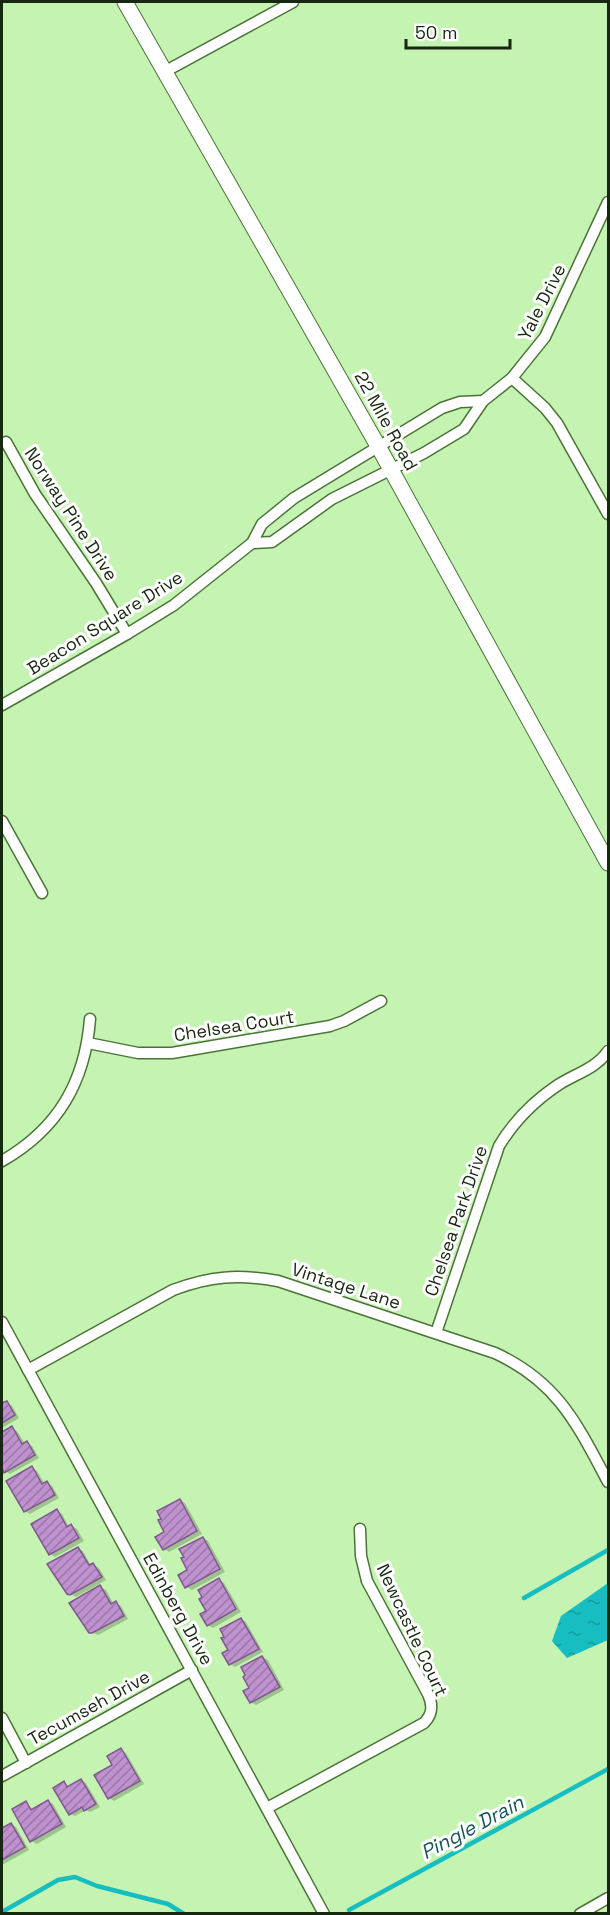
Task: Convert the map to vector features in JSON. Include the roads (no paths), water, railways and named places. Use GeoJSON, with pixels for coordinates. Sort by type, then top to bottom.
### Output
{"type":"FeatureCollection","features":[{"type":"Feature","properties":{"kind":"street","name":"22 Mile Road"},"geometry":{"type":"LineString","coordinates":[[125,2],[378,446],[609,862]]}},
{"type":"Feature","properties":{"kind":"street"},"geometry":{"type":"LineString","coordinates":[[166,71],[293,2]]}},
{"type":"Feature","properties":{"kind":"street","name":"Yale Drive"},"geometry":{"type":"LineString","coordinates":[[390,469],[424,453],[464,429],[483,401],[512,378],[545,337],[609,202]]}},
{"type":"Feature","properties":{"kind":"street"},"geometry":{"type":"LineString","coordinates":[[512,378],[545,408],[556,423],[609,514]]}},
{"type":"Feature","properties":{"kind":"street"},"geometry":{"type":"LineString","coordinates":[[378,446],[442,408],[460,402],[483,401]]}},
{"type":"Feature","properties":{"kind":"street","name":"Norway Pine Drive"},"geometry":{"type":"LineString","coordinates":[[6,442],[35,494],[96,583],[126,634]]}},
{"type":"Feature","properties":{"kind":"street","name":"Beacon Square Drive"},"geometry":{"type":"LineString","coordinates":[[2,705],[174,604],[252,543],[262,524],[294,498],[378,446]]}},
{"type":"Feature","properties":{"kind":"street","name":"Beacon Square Drive"},"geometry":{"type":"LineString","coordinates":[[252,543],[272,542],[332,499],[390,469]]}},
{"type":"Feature","properties":{"kind":"street"},"geometry":{"type":"LineString","coordinates":[[2,821],[42,893]]}},
{"type":"Feature","properties":{"kind":"street","name":"Chelsea Court"},"geometry":{"type":"LineString","coordinates":[[88,1043],[154,1054],[194,1051],[330,1026],[381,1001]]}},
{"type":"Feature","properties":{"kind":"street"},"geometry":{"type":"LineString","coordinates":[[2,1161],[39,1134],[62,1108],[78,1077],[88,1043],[90,1019]]}},
{"type":"Feature","properties":{"kind":"street","name":"Chelsea Park Drive"},"geometry":{"type":"LineString","coordinates":[[436,1333],[493,1160],[506,1134],[516,1121],[545,1094],[605,1061],[609,1052]]}},
{"type":"Feature","properties":{"kind":"street","name":"Vintage Lane"},"geometry":{"type":"LineString","coordinates":[[28,1370],[173,1290],[188,1284],[222,1276],[278,1281],[495,1353],[525,1368],[550,1389],[573,1418],[609,1482]]}},
{"type":"Feature","properties":{"kind":"street","name":"Edinberg Drive"},"geometry":{"type":"LineString","coordinates":[[2,1322],[324,1914]]}},
{"type":"Feature","properties":{"kind":"street","name":"Newcastle Court"},"geometry":{"type":"LineString","coordinates":[[267,1808],[424,1722],[429,1718],[432,1710],[428,1694],[368,1581],[361,1556],[360,1529]]}},
{"type":"Feature","properties":{"kind":"street","name":"Tecumseh Drive"},"geometry":{"type":"LineString","coordinates":[[2,1776],[192,1670]]}},
{"type":"Feature","properties":{"kind":"street"},"geometry":{"type":"LineString","coordinates":[[2,1718],[26,1762]]}},
{"type":"Feature","properties":{"kind":"street"},"geometry":{"type":"LineString","coordinates":[[580,1914],[609,1898]]}},
{"type":"Feature","properties":{"kind":"water"},"geometry":{"type":"Polygon","coordinates":[[[608,1583],[608,1640],[567,1658],[552,1641],[561,1616],[608,1583]]]}},
{"type":"Feature","properties":{"kind":"waterway"},"geometry":{"type":"LineString","coordinates":[[524,1598],[608,1550]]}},
{"type":"Feature","properties":{"kind":"waterway","name":"Pingle Drain"},"geometry":{"type":"LineString","coordinates":[[349,1910],[608,1769]]}},
{"type":"Feature","properties":{"kind":"waterway","name":"Pingle Drain"},"geometry":{"type":"LineString","coordinates":[[2,1912],[58,1880],[75,1877],[97,1886],[168,1904],[184,1914]]}}]}
